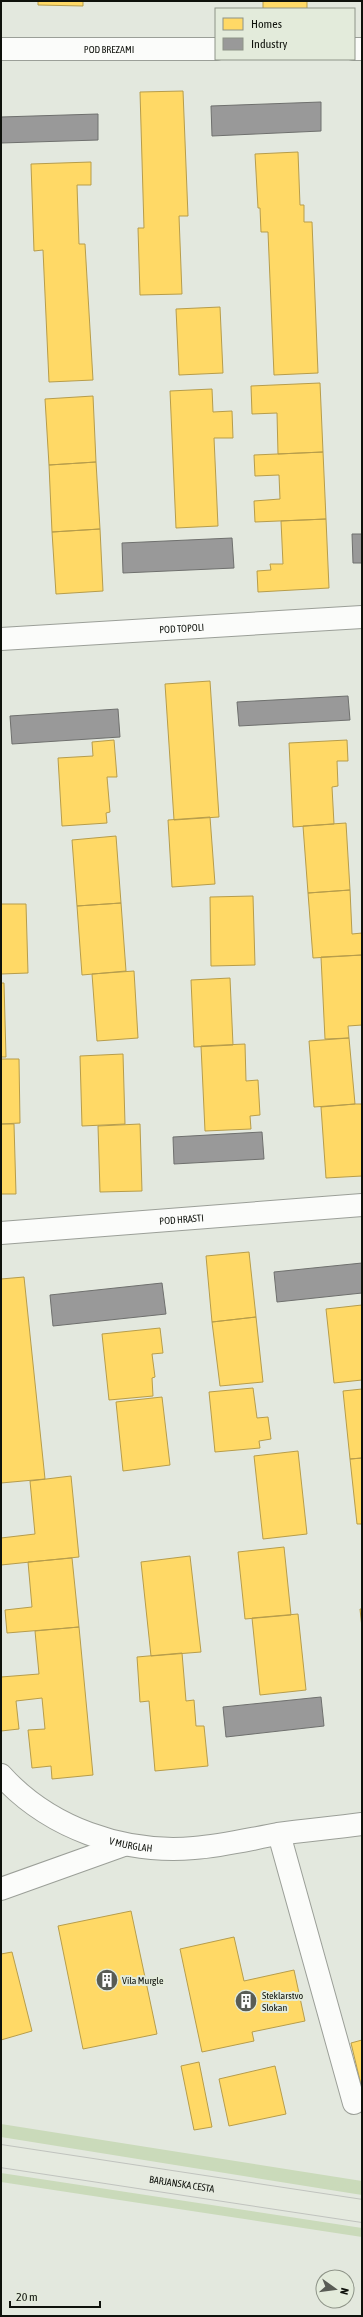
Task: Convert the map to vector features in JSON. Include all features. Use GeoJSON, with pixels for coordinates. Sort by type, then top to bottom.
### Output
{"type":"FeatureCollection","features":[{"type":"Feature","properties":{"kind":"main road","name":"BARJANSKA CESTA"},"geometry":{"type":"LineString","coordinates":[[1,2156],[362,2211]]}},
{"type":"Feature","properties":{"kind":"street","name":"POD BREZAMI"},"geometry":{"type":"LineString","coordinates":[[1,49],[215,49]]}},
{"type":"Feature","properties":{"kind":"street","name":"POD TOPOLI"},"geometry":{"type":"LineString","coordinates":[[1,639],[362,617]]}},
{"type":"Feature","properties":{"kind":"street","name":"POD HRASTI"},"geometry":{"type":"LineString","coordinates":[[1,1233],[362,1205]]}},
{"type":"Feature","properties":{"kind":"street","name":"V MURGLAH"},"geometry":{"type":"LineString","coordinates":[[1,1775],[18,1794],[52,1817],[91,1834],[124,1845],[159,1850],[195,1848],[279,1834],[362,1824]]}},
{"type":"Feature","properties":{"kind":"street"},"geometry":{"type":"LineString","coordinates":[[279,1834],[354,2103]]}},
{"type":"Feature","properties":{"kind":"street"},"geometry":{"type":"LineString","coordinates":[[1,1889],[124,1845]]}},
{"type":"Feature","properties":{"kind":"green space"},"geometry":{"type":"Polygon","coordinates":[[[1,2124],[362,2181],[362,2195],[1,2137],[1,2124]]]}},
{"type":"Feature","properties":{"kind":"green space"},"geometry":{"type":"Polygon","coordinates":[[[1,2173],[362,2228],[362,2237],[1,2182],[1,2173]]]}},
{"type":"Feature","properties":{"kind":"building: Homes"},"geometry":{"type":"Polygon","coordinates":[[[38,1],[83,1],[83,6],[38,5],[38,1]]]}},
{"type":"Feature","properties":{"kind":"building: Homes"},"geometry":{"type":"Polygon","coordinates":[[[263,1],[307,1],[307,8],[263,8],[263,1]]]}},
{"type":"Feature","properties":{"kind":"building: Homes"},"geometry":{"type":"Polygon","coordinates":[[[183,91],[188,216],[179,216],[182,294],[140,295],[138,228],[144,228],[140,92],[183,91]]]}},
{"type":"Feature","properties":{"kind":"building: Homes"},"geometry":{"type":"Polygon","coordinates":[[[298,152],[300,205],[304,205],[304,222],[312,222],[318,373],[274,375],[268,232],[261,232],[255,154],[298,152]]]}},
{"type":"Feature","properties":{"kind":"building: Homes"},"geometry":{"type":"Polygon","coordinates":[[[91,162],[91,185],[77,185],[79,244],[85,244],[93,380],[49,382],[43,250],[34,251],[31,164],[91,162]]]}},
{"type":"Feature","properties":{"kind":"building: Homes"},"geometry":{"type":"Polygon","coordinates":[[[220,307],[223,373],[179,375],[176,309],[220,307]]]}},
{"type":"Feature","properties":{"kind":"building: Homes"},"geometry":{"type":"Polygon","coordinates":[[[320,383],[323,452],[278,454],[277,413],[252,414],[251,386],[320,383]]]}},
{"type":"Feature","properties":{"kind":"building: Homes"},"geometry":{"type":"Polygon","coordinates":[[[212,389],[213,412],[232,411],[233,438],[214,438],[218,526],[176,528],[170,391],[212,389]]]}},
{"type":"Feature","properties":{"kind":"building: Homes"},"geometry":{"type":"Polygon","coordinates":[[[93,396],[96,462],[49,465],[45,399],[93,396]]]}},
{"type":"Feature","properties":{"kind":"building: Homes"},"geometry":{"type":"Polygon","coordinates":[[[323,452],[326,519],[255,522],[254,501],[280,499],[279,475],[255,476],[254,455],[323,452]]]}},
{"type":"Feature","properties":{"kind":"building: Homes"},"geometry":{"type":"Polygon","coordinates":[[[96,462],[100,529],[52,532],[49,465],[96,462]]]}},
{"type":"Feature","properties":{"kind":"building: Homes"},"geometry":{"type":"Polygon","coordinates":[[[326,519],[329,588],[258,592],[257,571],[271,570],[270,564],[283,564],[281,521],[326,519]]]}},
{"type":"Feature","properties":{"kind":"building: Homes"},"geometry":{"type":"Polygon","coordinates":[[[100,529],[103,591],[56,594],[52,532],[100,529]]]}},
{"type":"Feature","properties":{"kind":"building: Homes"},"geometry":{"type":"Polygon","coordinates":[[[210,681],[219,817],[174,820],[165,684],[210,681]]]}},
{"type":"Feature","properties":{"kind":"building: Homes"},"geometry":{"type":"Polygon","coordinates":[[[114,740],[117,777],[107,777],[110,812],[106,813],[107,823],[62,826],[58,758],[93,756],[92,742],[114,740]]]}},
{"type":"Feature","properties":{"kind":"building: Homes"},"geometry":{"type":"Polygon","coordinates":[[[347,740],[348,761],[337,761],[338,786],[332,787],[334,824],[293,827],[289,743],[347,740]]]}},
{"type":"Feature","properties":{"kind":"building: Homes"},"geometry":{"type":"Polygon","coordinates":[[[210,817],[215,884],[172,887],[168,820],[210,817]]]}},
{"type":"Feature","properties":{"kind":"building: Homes"},"geometry":{"type":"Polygon","coordinates":[[[346,823],[350,890],[308,893],[303,826],[346,823]]]}},
{"type":"Feature","properties":{"kind":"building: Homes"},"geometry":{"type":"Polygon","coordinates":[[[116,836],[121,903],[77,906],[72,840],[116,836]]]}},
{"type":"Feature","properties":{"kind":"building: Homes"},"geometry":{"type":"Polygon","coordinates":[[[350,890],[352,934],[362,933],[362,955],[313,958],[308,893],[350,890]]]}},
{"type":"Feature","properties":{"kind":"building: Homes"},"geometry":{"type":"Polygon","coordinates":[[[253,896],[255,965],[211,966],[210,897],[253,896]]]}},
{"type":"Feature","properties":{"kind":"building: Homes"},"geometry":{"type":"Polygon","coordinates":[[[121,903],[126,971],[82,975],[77,906],[121,903]]]}},
{"type":"Feature","properties":{"kind":"building: Homes"},"geometry":{"type":"Polygon","coordinates":[[[1,904],[26,904],[28,973],[1,974],[1,904]]]}},
{"type":"Feature","properties":{"kind":"building: Homes"},"geometry":{"type":"Polygon","coordinates":[[[362,955],[362,1025],[348,1026],[349,1038],[325,1039],[321,957],[362,955]]]}},
{"type":"Feature","properties":{"kind":"building: Homes"},"geometry":{"type":"Polygon","coordinates":[[[134,971],[138,1038],[97,1041],[92,974],[134,971]]]}},
{"type":"Feature","properties":{"kind":"building: Homes"},"geometry":{"type":"Polygon","coordinates":[[[230,978],[233,1045],[194,1047],[191,980],[230,978]]]}},
{"type":"Feature","properties":{"kind":"building: Homes"},"geometry":{"type":"Polygon","coordinates":[[[1,983],[4,983],[6,1057],[1,1057],[1,983]]]}},
{"type":"Feature","properties":{"kind":"building: Homes"},"geometry":{"type":"Polygon","coordinates":[[[349,1038],[355,1104],[314,1107],[309,1041],[349,1038]]]}},
{"type":"Feature","properties":{"kind":"building: Homes"},"geometry":{"type":"Polygon","coordinates":[[[245,1044],[246,1081],[258,1080],[260,1115],[250,1116],[251,1129],[205,1131],[201,1046],[245,1044]]]}},
{"type":"Feature","properties":{"kind":"building: Homes"},"geometry":{"type":"Polygon","coordinates":[[[123,1054],[125,1124],[82,1126],[80,1056],[123,1054]]]}},
{"type":"Feature","properties":{"kind":"building: Homes"},"geometry":{"type":"Polygon","coordinates":[[[1,1059],[19,1059],[20,1123],[1,1124],[1,1059]]]}},
{"type":"Feature","properties":{"kind":"building: Homes"},"geometry":{"type":"Polygon","coordinates":[[[362,1104],[362,1176],[326,1178],[321,1107],[362,1104]]]}},
{"type":"Feature","properties":{"kind":"building: Homes"},"geometry":{"type":"Polygon","coordinates":[[[1,1124],[14,1124],[16,1194],[1,1194],[1,1124]]]}},
{"type":"Feature","properties":{"kind":"building: Homes"},"geometry":{"type":"Polygon","coordinates":[[[140,1124],[142,1191],[100,1192],[98,1126],[140,1124]]]}},
{"type":"Feature","properties":{"kind":"building: Homes"},"geometry":{"type":"Polygon","coordinates":[[[249,1252],[256,1317],[212,1322],[206,1256],[249,1252]]]}},
{"type":"Feature","properties":{"kind":"building: Homes"},"geometry":{"type":"Polygon","coordinates":[[[24,1277],[45,1479],[1,1483],[1,1279],[24,1277]]]}},
{"type":"Feature","properties":{"kind":"building: Homes"},"geometry":{"type":"Polygon","coordinates":[[[362,1305],[362,1380],[334,1383],[326,1309],[362,1305]]]}},
{"type":"Feature","properties":{"kind":"building: Homes"},"geometry":{"type":"Polygon","coordinates":[[[256,1317],[263,1382],[220,1386],[212,1322],[256,1317]]]}},
{"type":"Feature","properties":{"kind":"building: Homes"},"geometry":{"type":"Polygon","coordinates":[[[160,1328],[163,1353],[152,1354],[155,1377],[152,1378],[153,1396],[109,1400],[102,1334],[160,1328]]]}},
{"type":"Feature","properties":{"kind":"building: Homes"},"geometry":{"type":"Polygon","coordinates":[[[253,1388],[257,1418],[268,1417],[271,1439],[259,1441],[260,1448],[215,1452],[209,1392],[253,1388]]]}},
{"type":"Feature","properties":{"kind":"building: Homes"},"geometry":{"type":"Polygon","coordinates":[[[362,1389],[362,1458],[350,1459],[343,1391],[362,1389]]]}},
{"type":"Feature","properties":{"kind":"building: Homes"},"geometry":{"type":"Polygon","coordinates":[[[162,1397],[170,1465],[123,1471],[116,1402],[162,1397]]]}},
{"type":"Feature","properties":{"kind":"building: Homes"},"geometry":{"type":"Polygon","coordinates":[[[298,1451],[307,1534],[263,1539],[254,1456],[298,1451]]]}},
{"type":"Feature","properties":{"kind":"building: Homes"},"geometry":{"type":"Polygon","coordinates":[[[362,1458],[362,1524],[357,1524],[350,1459],[362,1458]]]}},
{"type":"Feature","properties":{"kind":"building: Homes"},"geometry":{"type":"Polygon","coordinates":[[[71,1476],[79,1557],[1,1565],[1,1538],[35,1534],[30,1481],[71,1476]]]}},
{"type":"Feature","properties":{"kind":"building: Homes"},"geometry":{"type":"Polygon","coordinates":[[[284,1547],[291,1615],[245,1619],[238,1552],[284,1547]]]}},
{"type":"Feature","properties":{"kind":"building: Homes"},"geometry":{"type":"Polygon","coordinates":[[[190,1556],[201,1652],[151,1656],[141,1562],[190,1556]]]}},
{"type":"Feature","properties":{"kind":"building: Homes"},"geometry":{"type":"Polygon","coordinates":[[[72,1558],[79,1627],[7,1633],[5,1610],[32,1607],[28,1562],[72,1558]]]}},
{"type":"Feature","properties":{"kind":"building: Homes"},"geometry":{"type":"Polygon","coordinates":[[[360,1609],[362,1609],[362,1628],[360,1609]]]}},
{"type":"Feature","properties":{"kind":"building: Homes"},"geometry":{"type":"Polygon","coordinates":[[[298,1614],[306,1690],[260,1695],[252,1618],[298,1614]]]}},
{"type":"Feature","properties":{"kind":"building: Homes"},"geometry":{"type":"Polygon","coordinates":[[[79,1627],[93,1775],[52,1779],[51,1766],[32,1768],[28,1730],[45,1729],[42,1698],[16,1701],[19,1729],[1,1731],[1,1677],[39,1674],[35,1631],[79,1627]]]}},
{"type":"Feature","properties":{"kind":"building: Homes"},"geometry":{"type":"Polygon","coordinates":[[[182,1653],[186,1701],[194,1700],[196,1726],[204,1726],[208,1766],[155,1771],[149,1701],[140,1702],[137,1657],[182,1653]]]}},
{"type":"Feature","properties":{"kind":"building: Homes","name":"Vila Murgle"},"geometry":{"type":"Polygon","coordinates":[[[131,1911],[157,2034],[83,2049],[58,1926],[131,1911]]]}},
{"type":"Feature","properties":{"kind":"building: Homes","name":"Steklarstvo Slokan"},"geometry":{"type":"Polygon","coordinates":[[[234,1937],[244,1981],[294,1970],[305,2021],[252,2032],[254,2041],[202,2052],[180,1949],[234,1937]]]}},
{"type":"Feature","properties":{"kind":"building: Homes"},"geometry":{"type":"Polygon","coordinates":[[[12,1952],[32,2031],[1,2040],[1,1954],[12,1952]]]}},
{"type":"Feature","properties":{"kind":"building: Homes"},"geometry":{"type":"Polygon","coordinates":[[[362,2040],[362,2089],[351,2043],[362,2040]]]}},
{"type":"Feature","properties":{"kind":"building: Homes"},"geometry":{"type":"Polygon","coordinates":[[[199,2062],[212,2127],[194,2130],[181,2066],[199,2062]]]}},
{"type":"Feature","properties":{"kind":"building: Homes"},"geometry":{"type":"Polygon","coordinates":[[[275,2066],[286,2114],[229,2126],[219,2079],[275,2066]]]}},
{"type":"Feature","properties":{"kind":"building: Industry"},"geometry":{"type":"Polygon","coordinates":[[[321,102],[321,131],[212,136],[211,106],[321,102]]]}},
{"type":"Feature","properties":{"kind":"building: Industry"},"geometry":{"type":"Polygon","coordinates":[[[98,114],[98,140],[1,143],[1,117],[98,114]]]}},
{"type":"Feature","properties":{"kind":"building: Industry"},"geometry":{"type":"Polygon","coordinates":[[[352,534],[362,534],[362,563],[353,563],[352,534]]]}},
{"type":"Feature","properties":{"kind":"building: Industry"},"geometry":{"type":"Polygon","coordinates":[[[232,538],[234,568],[123,573],[122,543],[232,538]]]}},
{"type":"Feature","properties":{"kind":"building: Industry"},"geometry":{"type":"Polygon","coordinates":[[[348,696],[350,720],[239,726],[237,702],[348,696]]]}},
{"type":"Feature","properties":{"kind":"building: Industry"},"geometry":{"type":"Polygon","coordinates":[[[118,709],[120,737],[12,744],[10,716],[118,709]]]}},
{"type":"Feature","properties":{"kind":"building: Industry"},"geometry":{"type":"Polygon","coordinates":[[[262,1132],[264,1159],[174,1164],[173,1137],[262,1132]]]}},
{"type":"Feature","properties":{"kind":"building: Industry"},"geometry":{"type":"Polygon","coordinates":[[[362,1263],[362,1293],[277,1302],[274,1272],[362,1263]]]}},
{"type":"Feature","properties":{"kind":"building: Industry"},"geometry":{"type":"Polygon","coordinates":[[[162,1283],[166,1314],[53,1326],[50,1295],[162,1283]]]}},
{"type":"Feature","properties":{"kind":"building: Industry"},"geometry":{"type":"Polygon","coordinates":[[[321,1697],[324,1726],[226,1737],[223,1707],[321,1697]]]}},
{"type":"Feature","properties":{"kind":"place","name":"Vila Murgle"},"geometry":{"type":"Point","coordinates":[107,1980]}},
{"type":"Feature","properties":{"kind":"place","name":"Steklarstvo Slokan"},"geometry":{"type":"Point","coordinates":[246,2001]}}]}
